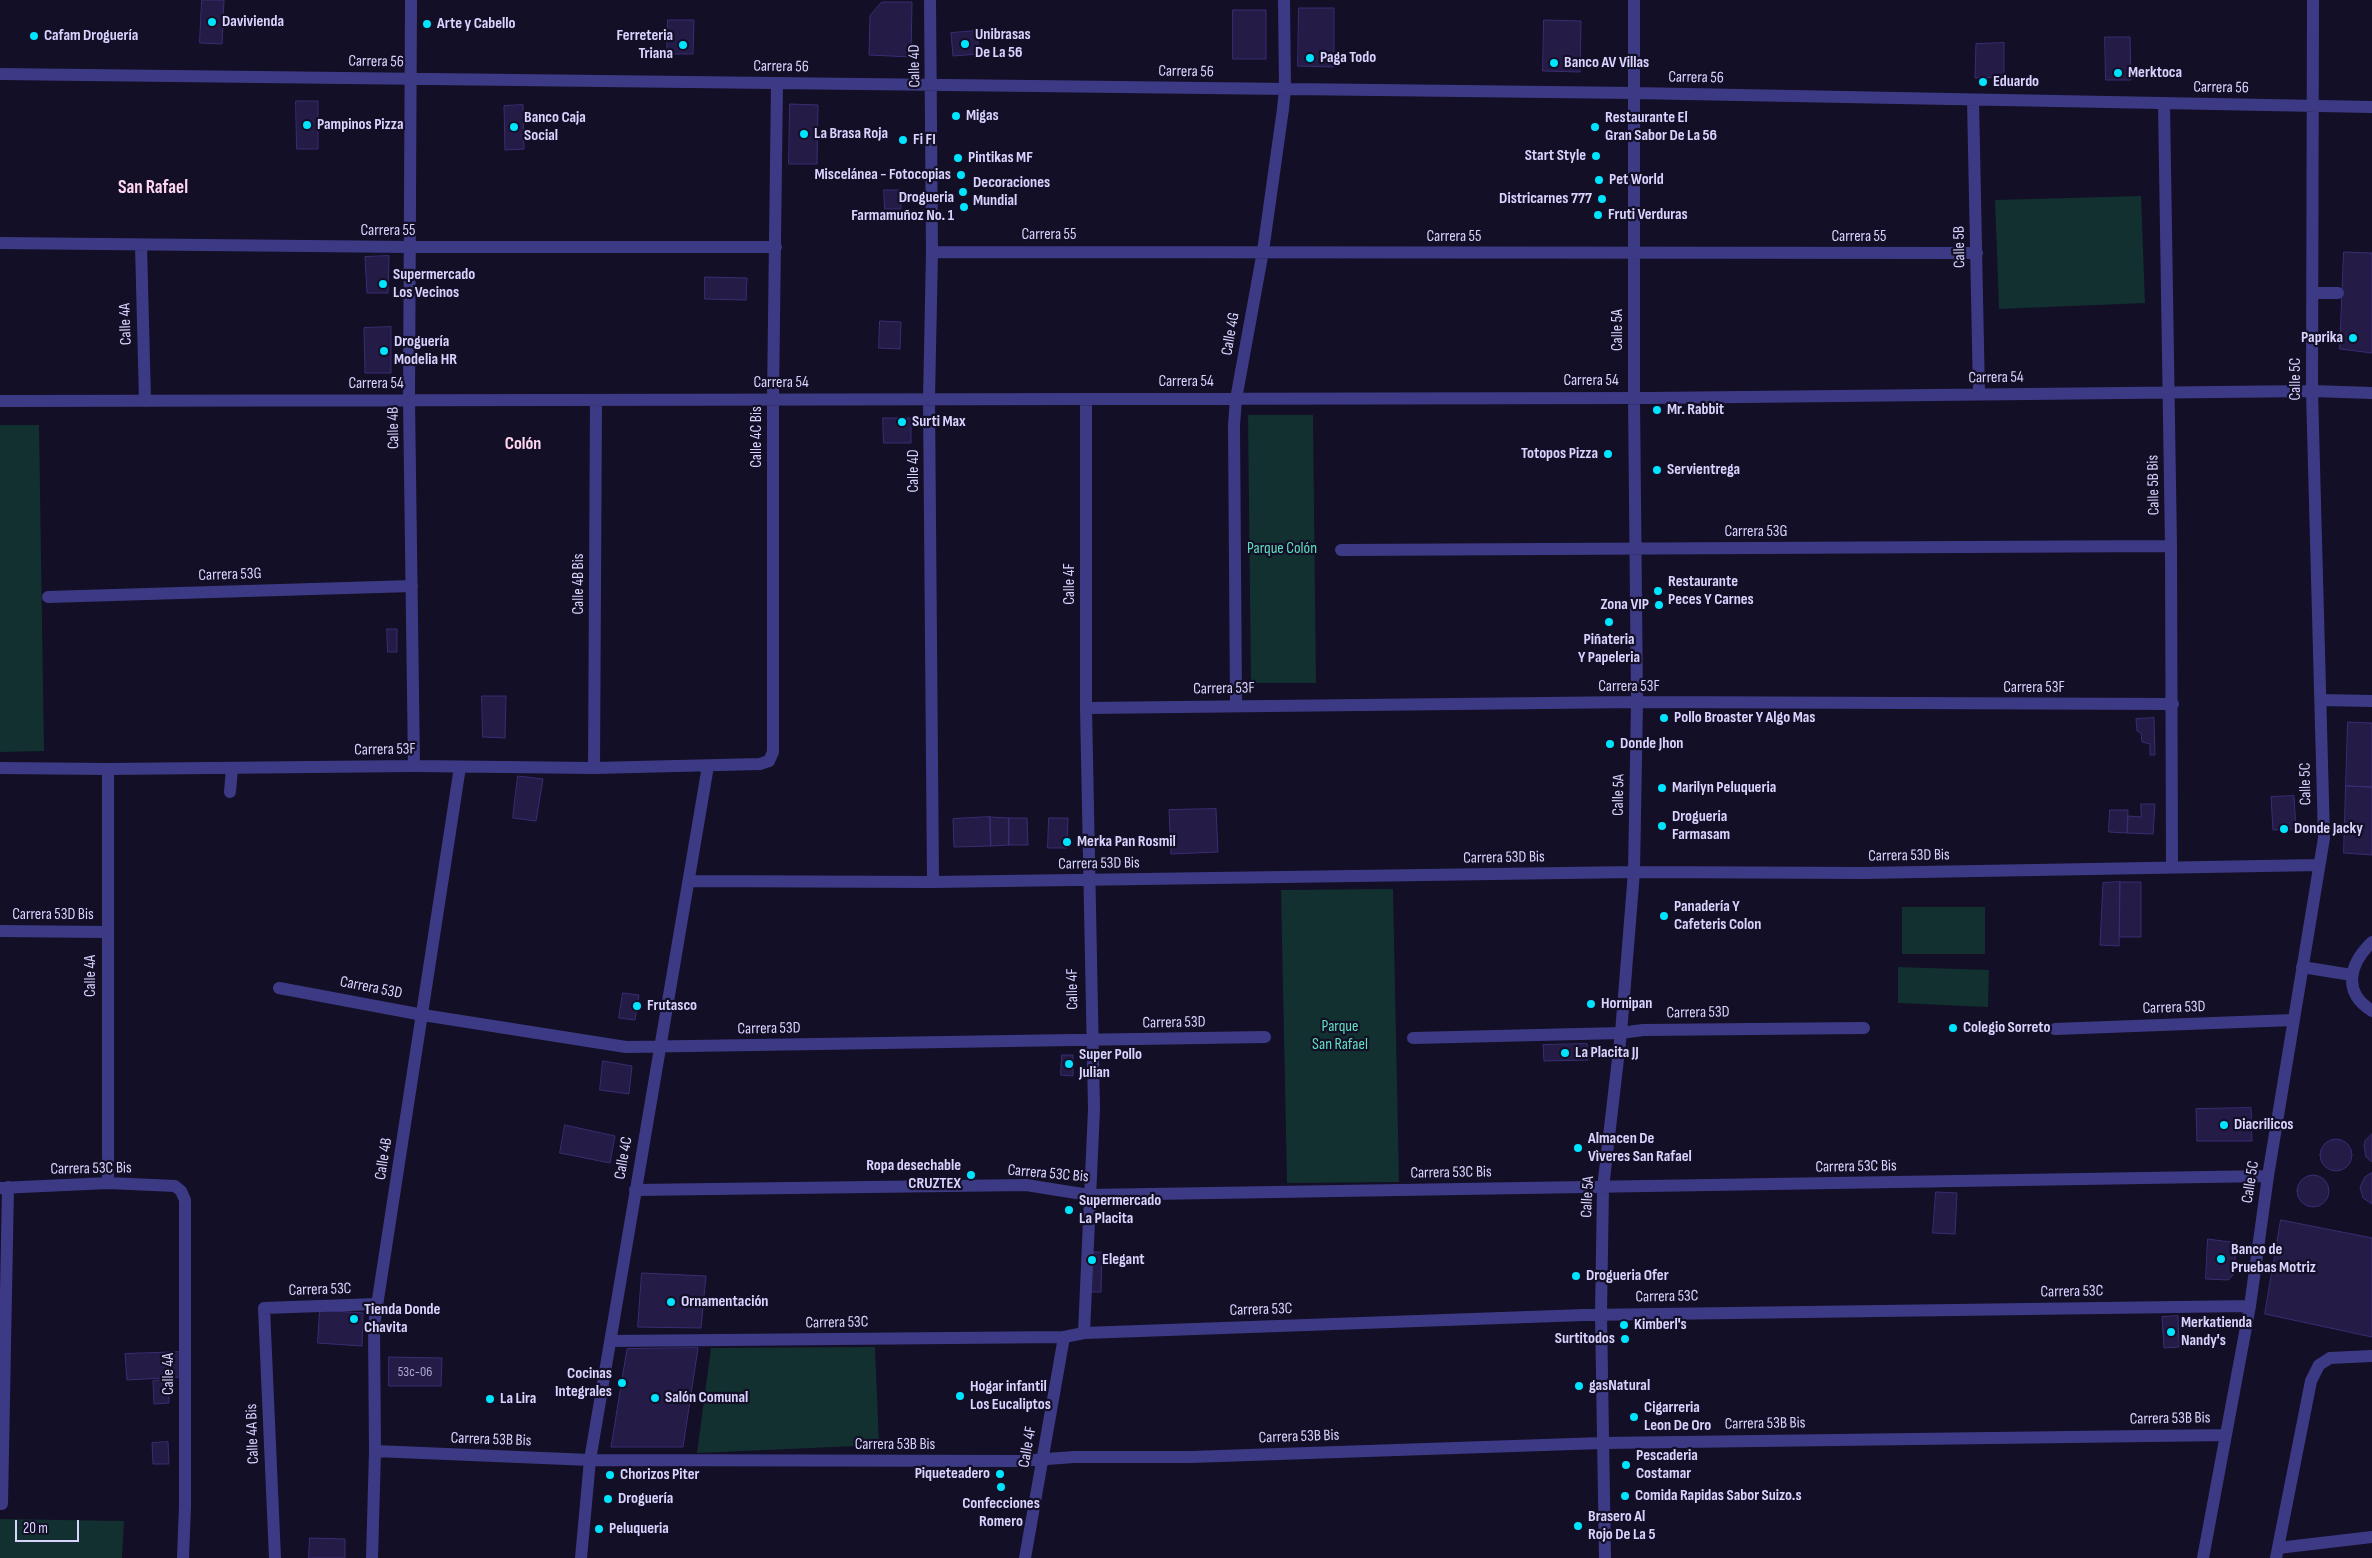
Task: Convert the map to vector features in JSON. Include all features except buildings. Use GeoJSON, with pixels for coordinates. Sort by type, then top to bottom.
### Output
{"type":"FeatureCollection","features":[{"type":"Feature","properties":{"kind":"street","name":"Calle 4B"},"geometry":{"type":"LineString","coordinates":[[411,0],[409,247],[414,766]]}},
{"type":"Feature","properties":{"kind":"street","name":"Calle 4D"},"geometry":{"type":"LineString","coordinates":[[930,0],[932,85],[930,399],[933,882]]}},
{"type":"Feature","properties":{"kind":"street","name":"Calle 4G"},"geometry":{"type":"LineString","coordinates":[[1236,705],[1234,425],[1236,399],[1263,252],[1285,89],[1284,0]]}},
{"type":"Feature","properties":{"kind":"street","name":"Calle 5A"},"geometry":{"type":"LineString","coordinates":[[1605,1558],[1601,1314],[1604,1188],[1634,872],[1637,702],[1634,398],[1634,0]]}},
{"type":"Feature","properties":{"kind":"street","name":"Calle 5C"},"geometry":{"type":"LineString","coordinates":[[2203,1558],[2250,1306],[2268,1176],[2324,838],[2312,391],[2313,0]]}},
{"type":"Feature","properties":{"kind":"street","name":"Carrera 56"},"geometry":{"type":"LineString","coordinates":[[0,74],[1634,93],[2372,107]]}},
{"type":"Feature","properties":{"kind":"street","name":"Calle 4C Bis"},"geometry":{"type":"LineString","coordinates":[[769,761],[773,752],[773,399],[777,83]]}},
{"type":"Feature","properties":{"kind":"street","name":"Calle 5B"},"geometry":{"type":"LineString","coordinates":[[1973,100],[1979,394]]}},
{"type":"Feature","properties":{"kind":"street","name":"Calle 5B Bis"},"geometry":{"type":"LineString","coordinates":[[2164,103],[2170,392],[2173,704],[2172,867]]}},
{"type":"Feature","properties":{"kind":"street","name":"Carrera 55"},"geometry":{"type":"LineString","coordinates":[[0,243],[141,246],[776,247]]}},
{"type":"Feature","properties":{"kind":"street","name":"Calle 4A"},"geometry":{"type":"LineString","coordinates":[[141,246],[145,401]]}},
{"type":"Feature","properties":{"kind":"street","name":"Carrera 55"},"geometry":{"type":"LineString","coordinates":[[932,252],[1977,253]]}},
{"type":"Feature","properties":{"kind":"street"},"geometry":{"type":"LineString","coordinates":[[2313,293],[2338,293]]}},
{"type":"Feature","properties":{"kind":"street","name":"Carrera 54"},"geometry":{"type":"LineString","coordinates":[[0,401],[1634,398],[2312,391],[2372,393]]}},
{"type":"Feature","properties":{"kind":"street","name":"Calle 4F"},"geometry":{"type":"LineString","coordinates":[[1084,1333],[1093,1137],[1086,708],[1086,399]]}},
{"type":"Feature","properties":{"kind":"street","name":"Calle 4B Bis"},"geometry":{"type":"LineString","coordinates":[[594,768],[596,400]]}},
{"type":"Feature","properties":{"kind":"street","name":"Carrera 53G"},"geometry":{"type":"LineString","coordinates":[[1341,550],[2171,546]]}},
{"type":"Feature","properties":{"kind":"street","name":"Carrera 53G"},"geometry":{"type":"LineString","coordinates":[[48,597],[412,586]]}},
{"type":"Feature","properties":{"kind":"street"},"geometry":{"type":"LineString","coordinates":[[2321,700],[2372,701]]}},
{"type":"Feature","properties":{"kind":"street","name":"Carrera 53F"},"geometry":{"type":"LineString","coordinates":[[1086,708],[1637,702],[2173,704]]}},
{"type":"Feature","properties":{"kind":"street","name":"Carrera 53F"},"geometry":{"type":"LineString","coordinates":[[0,768],[108,770],[414,766],[594,768],[760,764],[769,761]]}},
{"type":"Feature","properties":{"kind":"street","name":"Calle 4C"},"geometry":{"type":"LineString","coordinates":[[581,1558],[590,1460],[708,766]]}},
{"type":"Feature","properties":{"kind":"street","name":"Calle 4B"},"geometry":{"type":"LineString","coordinates":[[372,1558],[375,1451],[374,1325],[460,767]]}},
{"type":"Feature","properties":{"kind":"street"},"geometry":{"type":"LineString","coordinates":[[230,792],[232,768]]}},
{"type":"Feature","properties":{"kind":"street","name":"Calle 4A"},"geometry":{"type":"LineString","coordinates":[[108,770],[108,1183]]}},
{"type":"Feature","properties":{"kind":"street","name":"Carrera 53D Bis"},"geometry":{"type":"LineString","coordinates":[[689,881],[933,882],[1634,872],[1864,873],[2320,865]]}},
{"type":"Feature","properties":{"kind":"street","name":"Carrera 53D Bis"},"geometry":{"type":"LineString","coordinates":[[0,931],[107,932]]}},
{"type":"Feature","properties":{"kind":"street"},"geometry":{"type":"LineString","coordinates":[[2372,942],[2359,954],[2352,975],[2355,996],[2372,1011]]}},
{"type":"Feature","properties":{"kind":"street"},"geometry":{"type":"LineString","coordinates":[[2302,967],[2352,975]]}},
{"type":"Feature","properties":{"kind":"street","name":"Carrera 53D"},"geometry":{"type":"LineString","coordinates":[[278,988],[423,1014],[626,1046],[1091,1041],[1265,1037]]}},
{"type":"Feature","properties":{"kind":"street","name":"Carrera 53D"},"geometry":{"type":"LineString","coordinates":[[2055,1029],[2293,1020]]}},
{"type":"Feature","properties":{"kind":"street","name":"Carrera 53D"},"geometry":{"type":"LineString","coordinates":[[1414,1038],[1620,1033],[1644,1030],[1864,1028]]}},
{"type":"Feature","properties":{"kind":"street","name":"Carrera 53C Bis"},"geometry":{"type":"LineString","coordinates":[[635,1190],[1026,1185],[1089,1195],[2268,1176]]}},
{"type":"Feature","properties":{"kind":"street","name":"Carrera 53C Bis"},"geometry":{"type":"LineString","coordinates":[[4,1188],[108,1183],[175,1186],[181,1191]]}},
{"type":"Feature","properties":{"kind":"street"},"geometry":{"type":"LineString","coordinates":[[2,1504],[4,1188]]}},
{"type":"Feature","properties":{"kind":"street","name":"Calle 4A"},"geometry":{"type":"LineString","coordinates":[[181,1191],[185,1200],[185,1506],[183,1558]]}},
{"type":"Feature","properties":{"kind":"street","name":"Carrera 53C"},"geometry":{"type":"LineString","coordinates":[[264,1308],[378,1304]]}},
{"type":"Feature","properties":{"kind":"street","name":"Carrera 53C"},"geometry":{"type":"LineString","coordinates":[[1084,1333],[1601,1314],[2250,1306]]}},
{"type":"Feature","properties":{"kind":"street","name":"Calle 4A Bis"},"geometry":{"type":"LineString","coordinates":[[264,1308],[275,1558]]}},
{"type":"Feature","properties":{"kind":"street"},"geometry":{"type":"LineString","coordinates":[[1064,1337],[1084,1333]]}},
{"type":"Feature","properties":{"kind":"street","name":"Calle 4F"},"geometry":{"type":"LineString","coordinates":[[1025,1558],[1064,1337]]}},
{"type":"Feature","properties":{"kind":"street","name":"Carrera 53C"},"geometry":{"type":"LineString","coordinates":[[610,1341],[1064,1337]]}},
{"type":"Feature","properties":{"kind":"street"},"geometry":{"type":"LineString","coordinates":[[2372,1356],[2330,1358],[2319,1365],[2315,1373],[2277,1553],[2372,1537]]}},
{"type":"Feature","properties":{"kind":"street","name":"Carrera 53B Bis"},"geometry":{"type":"LineString","coordinates":[[375,1451],[590,1460],[1010,1462],[1074,1457],[1190,1457],[1602,1443],[2226,1435]]}},
{"type":"Feature","properties":{"kind":"green space"},"geometry":{"type":"Polygon","coordinates":[[[2141,196],[2145,303],[1999,309],[1995,200],[2141,196]]]}},
{"type":"Feature","properties":{"kind":"green space","name":"Parque Colón"},"geometry":{"type":"Polygon","coordinates":[[[1248,415],[1313,415],[1316,683],[1251,683],[1248,415]]]}},
{"type":"Feature","properties":{"kind":"green space"},"geometry":{"type":"Polygon","coordinates":[[[0,425],[39,425],[44,751],[0,752],[0,425]]]}},
{"type":"Feature","properties":{"kind":"green space","name":"Parque San Rafael"},"geometry":{"type":"Polygon","coordinates":[[[1393,889],[1399,1182],[1287,1183],[1281,890],[1393,889]]]}},
{"type":"Feature","properties":{"kind":"green space"},"geometry":{"type":"Polygon","coordinates":[[[1902,907],[1985,907],[1985,954],[1902,954],[1902,907]]]}},
{"type":"Feature","properties":{"kind":"green space"},"geometry":{"type":"Polygon","coordinates":[[[1898,967],[1989,970],[1988,1007],[1898,1003],[1898,967]]]}},
{"type":"Feature","properties":{"kind":"green space"},"geometry":{"type":"Polygon","coordinates":[[[875,1347],[879,1445],[697,1453],[711,1348],[875,1347]]]}},
{"type":"Feature","properties":{"kind":"green space"},"geometry":{"type":"Polygon","coordinates":[[[0,1519],[124,1521],[122,1558],[0,1558],[0,1519]]]}},
{"type":"Feature","properties":{"kind":"place","name":"Davivienda"},"geometry":{"type":"Point","coordinates":[212,22]}},
{"type":"Feature","properties":{"kind":"place","name":"Arte y Cabello"},"geometry":{"type":"Point","coordinates":[427,24]}},
{"type":"Feature","properties":{"kind":"place","name":"Cafam Droguería"},"geometry":{"type":"Point","coordinates":[34,36]}},
{"type":"Feature","properties":{"kind":"place","name":"Unibrasas De La 56"},"geometry":{"type":"Point","coordinates":[965,44]}},
{"type":"Feature","properties":{"kind":"place","name":"Ferreteria Triana"},"geometry":{"type":"Point","coordinates":[683,45]}},
{"type":"Feature","properties":{"kind":"place","name":"Paga Todo"},"geometry":{"type":"Point","coordinates":[1310,58]}},
{"type":"Feature","properties":{"kind":"place","name":"Banco AV Villas"},"geometry":{"type":"Point","coordinates":[1554,63]}},
{"type":"Feature","properties":{"kind":"place","name":"Merktoca"},"geometry":{"type":"Point","coordinates":[2118,73]}},
{"type":"Feature","properties":{"kind":"place","name":"Eduardo"},"geometry":{"type":"Point","coordinates":[1983,82]}},
{"type":"Feature","properties":{"kind":"place","name":"Migas"},"geometry":{"type":"Point","coordinates":[956,116]}},
{"type":"Feature","properties":{"kind":"place","name":"Pampinos Pizza"},"geometry":{"type":"Point","coordinates":[307,125]}},
{"type":"Feature","properties":{"kind":"place","name":"Banco Caja Social"},"geometry":{"type":"Point","coordinates":[514,127]}},
{"type":"Feature","properties":{"kind":"place","name":"Restaurante El Gran Sabor De La 56"},"geometry":{"type":"Point","coordinates":[1595,127]}},
{"type":"Feature","properties":{"kind":"place","name":"La Brasa Roja"},"geometry":{"type":"Point","coordinates":[804,134]}},
{"type":"Feature","properties":{"kind":"place","name":"Fi FI"},"geometry":{"type":"Point","coordinates":[903,140]}},
{"type":"Feature","properties":{"kind":"place","name":"Start Style"},"geometry":{"type":"Point","coordinates":[1596,156]}},
{"type":"Feature","properties":{"kind":"place","name":"Pintikas MF"},"geometry":{"type":"Point","coordinates":[958,158]}},
{"type":"Feature","properties":{"kind":"place","name":"Miscelánea - Fotocopias"},"geometry":{"type":"Point","coordinates":[961,175]}},
{"type":"Feature","properties":{"kind":"place","name":"Pet World"},"geometry":{"type":"Point","coordinates":[1599,180]}},
{"type":"Feature","properties":{"kind":"place","name":"Decoraciones Mundial"},"geometry":{"type":"Point","coordinates":[963,192]}},
{"type":"Feature","properties":{"kind":"place","name":"Districarnes 777"},"geometry":{"type":"Point","coordinates":[1602,199]}},
{"type":"Feature","properties":{"kind":"place","name":"Drogueria Farmamuñoz No. 1"},"geometry":{"type":"Point","coordinates":[964,207]}},
{"type":"Feature","properties":{"kind":"place","name":"Fruti Verduras"},"geometry":{"type":"Point","coordinates":[1598,215]}},
{"type":"Feature","properties":{"kind":"place","name":"Supermercado Los Vecinos"},"geometry":{"type":"Point","coordinates":[383,284]}},
{"type":"Feature","properties":{"kind":"place","name":"Paprika"},"geometry":{"type":"Point","coordinates":[2353,338]}},
{"type":"Feature","properties":{"kind":"place","name":"Droguería Modelia HR"},"geometry":{"type":"Point","coordinates":[384,351]}},
{"type":"Feature","properties":{"kind":"place","name":"Mr. Rabbit"},"geometry":{"type":"Point","coordinates":[1657,410]}},
{"type":"Feature","properties":{"kind":"place","name":"Surti Max"},"geometry":{"type":"Point","coordinates":[902,422]}},
{"type":"Feature","properties":{"kind":"place","name":"Totopos Pizza"},"geometry":{"type":"Point","coordinates":[1608,454]}},
{"type":"Feature","properties":{"kind":"place","name":"Servientrega"},"geometry":{"type":"Point","coordinates":[1657,470]}},
{"type":"Feature","properties":{"kind":"place","name":"Restaurante Peces Y Carnes"},"geometry":{"type":"Point","coordinates":[1658,591]}},
{"type":"Feature","properties":{"kind":"place","name":"Zona VIP"},"geometry":{"type":"Point","coordinates":[1659,605]}},
{"type":"Feature","properties":{"kind":"place","name":"Piñateria Y Papeleria"},"geometry":{"type":"Point","coordinates":[1609,622]}},
{"type":"Feature","properties":{"kind":"place","name":"Pollo Broaster Y Algo Mas"},"geometry":{"type":"Point","coordinates":[1664,718]}},
{"type":"Feature","properties":{"kind":"place","name":"Donde Jhon"},"geometry":{"type":"Point","coordinates":[1610,744]}},
{"type":"Feature","properties":{"kind":"place","name":"Marilyn Peluqueria"},"geometry":{"type":"Point","coordinates":[1662,788]}},
{"type":"Feature","properties":{"kind":"place","name":"Drogueria Farmasam"},"geometry":{"type":"Point","coordinates":[1662,826]}},
{"type":"Feature","properties":{"kind":"place","name":"Donde Jacky"},"geometry":{"type":"Point","coordinates":[2284,829]}},
{"type":"Feature","properties":{"kind":"place","name":"Merka Pan Rosmil"},"geometry":{"type":"Point","coordinates":[1067,842]}},
{"type":"Feature","properties":{"kind":"place","name":"Panadería Y Cafeteris Colon"},"geometry":{"type":"Point","coordinates":[1664,916]}},
{"type":"Feature","properties":{"kind":"place","name":"Hornipan"},"geometry":{"type":"Point","coordinates":[1591,1004]}},
{"type":"Feature","properties":{"kind":"place","name":"Frutasco"},"geometry":{"type":"Point","coordinates":[637,1006]}},
{"type":"Feature","properties":{"kind":"place","name":"Colegio Sorreto"},"geometry":{"type":"Point","coordinates":[1953,1028]}},
{"type":"Feature","properties":{"kind":"place","name":"La Placita JJ"},"geometry":{"type":"Point","coordinates":[1565,1053]}},
{"type":"Feature","properties":{"kind":"place","name":"Super Pollo Julian"},"geometry":{"type":"Point","coordinates":[1069,1064]}},
{"type":"Feature","properties":{"kind":"place","name":"Diacrilicos"},"geometry":{"type":"Point","coordinates":[2224,1125]}},
{"type":"Feature","properties":{"kind":"place","name":"Almacen De Vìveres San Rafael"},"geometry":{"type":"Point","coordinates":[1578,1148]}},
{"type":"Feature","properties":{"kind":"place","name":"Ropa desechable CRUZTEX"},"geometry":{"type":"Point","coordinates":[971,1175]}},
{"type":"Feature","properties":{"kind":"place","name":"Supermercado La Placita"},"geometry":{"type":"Point","coordinates":[1069,1210]}},
{"type":"Feature","properties":{"kind":"place","name":"Banco de Pruebas Motriz"},"geometry":{"type":"Point","coordinates":[2221,1259]}},
{"type":"Feature","properties":{"kind":"place","name":"Elegant"},"geometry":{"type":"Point","coordinates":[1092,1260]}},
{"type":"Feature","properties":{"kind":"place","name":"Drogueria Ofer"},"geometry":{"type":"Point","coordinates":[1576,1276]}},
{"type":"Feature","properties":{"kind":"place","name":"Ornamentación"},"geometry":{"type":"Point","coordinates":[671,1302]}},
{"type":"Feature","properties":{"kind":"place","name":"Tienda Donde Chavita"},"geometry":{"type":"Point","coordinates":[354,1319]}},
{"type":"Feature","properties":{"kind":"place","name":"Kimberl's"},"geometry":{"type":"Point","coordinates":[1624,1325]}},
{"type":"Feature","properties":{"kind":"place","name":"Merkatienda Nandy's"},"geometry":{"type":"Point","coordinates":[2171,1332]}},
{"type":"Feature","properties":{"kind":"place","name":"Surtitodos"},"geometry":{"type":"Point","coordinates":[1625,1339]}},
{"type":"Feature","properties":{"kind":"place","name":"Cocinas Integrales"},"geometry":{"type":"Point","coordinates":[622,1383]}},
{"type":"Feature","properties":{"kind":"place","name":"gasNatural"},"geometry":{"type":"Point","coordinates":[1579,1386]}},
{"type":"Feature","properties":{"kind":"place","name":"Hogar infantil Los Eucaliptos"},"geometry":{"type":"Point","coordinates":[960,1396]}},
{"type":"Feature","properties":{"kind":"place","name":"Salón Comunal"},"geometry":{"type":"Point","coordinates":[655,1398]}},
{"type":"Feature","properties":{"kind":"place","name":"La Lira"},"geometry":{"type":"Point","coordinates":[490,1399]}},
{"type":"Feature","properties":{"kind":"place","name":"Cigarreria Leon De Oro"},"geometry":{"type":"Point","coordinates":[1634,1417]}},
{"type":"Feature","properties":{"kind":"place","name":"Pescaderia Costamar"},"geometry":{"type":"Point","coordinates":[1626,1465]}},
{"type":"Feature","properties":{"kind":"place","name":"Piqueteadero"},"geometry":{"type":"Point","coordinates":[1000,1474]}},
{"type":"Feature","properties":{"kind":"place","name":"Chorizos Piter"},"geometry":{"type":"Point","coordinates":[610,1475]}},
{"type":"Feature","properties":{"kind":"place","name":"Confecciones Romero"},"geometry":{"type":"Point","coordinates":[1001,1487]}},
{"type":"Feature","properties":{"kind":"place","name":"Comida Rapidas Sabor Suizo.s"},"geometry":{"type":"Point","coordinates":[1625,1496]}},
{"type":"Feature","properties":{"kind":"place","name":"Droguería"},"geometry":{"type":"Point","coordinates":[608,1499]}},
{"type":"Feature","properties":{"kind":"place","name":"Brasero Al Rojo De La 5"},"geometry":{"type":"Point","coordinates":[1578,1526]}},
{"type":"Feature","properties":{"kind":"place","name":"Peluqueria"},"geometry":{"type":"Point","coordinates":[599,1529]}},
{"type":"Feature","properties":{"kind":"district","name":"San Rafael"},"geometry":{"type":"Point","coordinates":[153,188]}},
{"type":"Feature","properties":{"kind":"district","name":"Colón"},"geometry":{"type":"Point","coordinates":[523,444]}}]}
